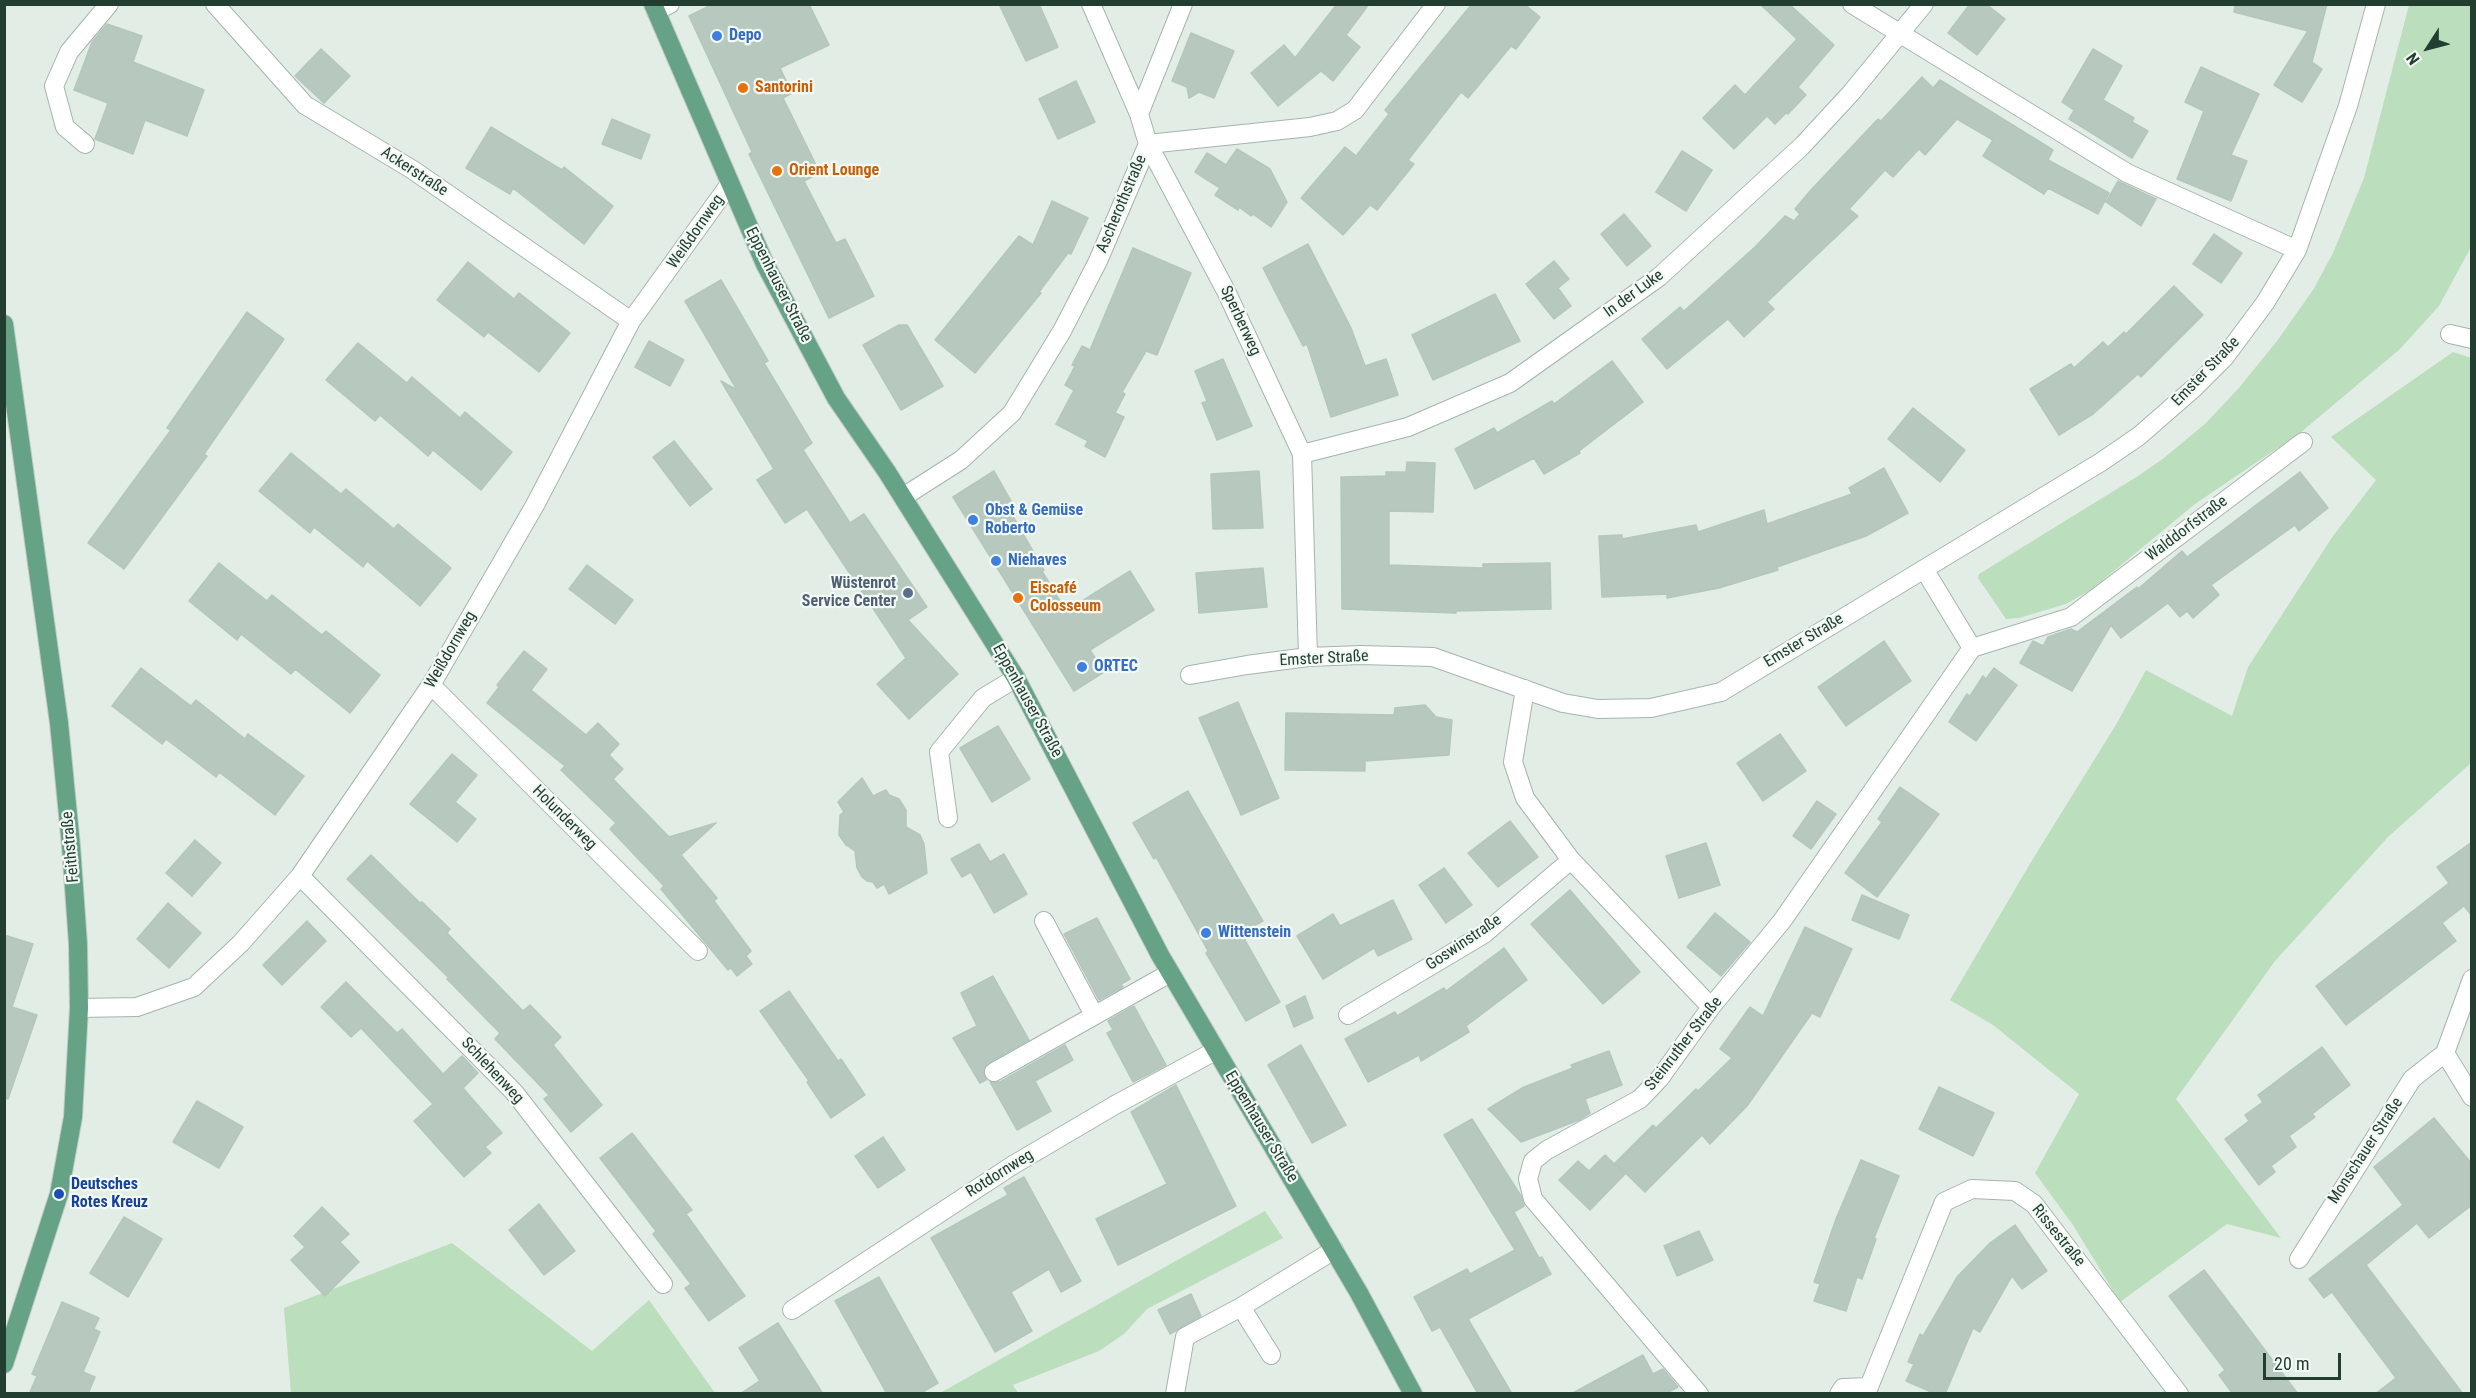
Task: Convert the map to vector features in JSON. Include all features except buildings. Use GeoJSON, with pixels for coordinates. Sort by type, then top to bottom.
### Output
{"type":"FeatureCollection","features":[{"type":"Feature","properties":{"kind":"main road","name":"Eppenhauser Straße"},"geometry":{"type":"LineString","coordinates":[[660,7],[729,185],[765,264],[836,398],[903,497],[1016,678],[1170,973],[1334,1250],[1413,1394]]}},
{"type":"Feature","properties":{"kind":"main road","name":"Feithstraße"},"geometry":{"type":"LineString","coordinates":[[4,324],[59,723],[78,944],[79,1008],[73,1117],[59,1194],[4,1364]]}},
{"type":"Feature","properties":{"kind":"street"},"geometry":{"type":"LineString","coordinates":[[85,144],[65,127],[54,86],[69,52],[109,4]]}},
{"type":"Feature","properties":{"kind":"street","name":"Ackerstraße"},"geometry":{"type":"LineString","coordinates":[[215,4],[305,105],[413,170],[631,321]]}},
{"type":"Feature","properties":{"kind":"street","name":"Sperberweg"},"geometry":{"type":"LineString","coordinates":[[1091,4],[1139,114],[1148,144],[1226,291],[1302,454],[1308,657]]}},
{"type":"Feature","properties":{"kind":"street"},"geometry":{"type":"LineString","coordinates":[[1139,114],[1183,4]]}},
{"type":"Feature","properties":{"kind":"street","name":"Ascherothstraße"},"geometry":{"type":"LineString","coordinates":[[903,497],[962,460],[1012,413],[1062,331],[1088,281],[1148,144],[1310,127],[1336,121],[1355,110],[1436,4]]}},
{"type":"Feature","properties":{"kind":"street"},"geometry":{"type":"LineString","coordinates":[[1852,4],[2127,173],[2297,250]]}},
{"type":"Feature","properties":{"kind":"street","name":"In der Luke"},"geometry":{"type":"LineString","coordinates":[[1302,454],[1408,427],[1510,383],[1659,277],[1802,146],[1901,34],[1924,4]]}},
{"type":"Feature","properties":{"kind":"street","name":"Emster Straße"},"geometry":{"type":"LineString","coordinates":[[1190,675],[1247,664],[1308,657],[1360,655],[1433,657],[1563,703],[1598,709],[1651,708],[1721,692],[2101,462],[2139,436],[2224,358],[2265,303],[2297,250],[2348,106],[2376,4]]}},
{"type":"Feature","properties":{"kind":"street","name":"Weißdornweg"},"geometry":{"type":"LineString","coordinates":[[79,1008],[137,1007],[194,987],[241,943],[300,876],[431,685],[535,505],[631,321],[729,185]]}},
{"type":"Feature","properties":{"kind":"street"},"geometry":{"type":"LineString","coordinates":[[2450,334],[2472,339]]}},
{"type":"Feature","properties":{"kind":"street","name":"Walddorfstraße"},"geometry":{"type":"LineString","coordinates":[[1972,648],[2071,616],[2303,442]]}},
{"type":"Feature","properties":{"kind":"street"},"geometry":{"type":"LineString","coordinates":[[1924,569],[1972,648]]}},
{"type":"Feature","properties":{"kind":"street","name":"Steinruther Straße"},"geometry":{"type":"LineString","coordinates":[[1699,1394],[1533,1199],[1528,1179],[1533,1161],[1547,1150],[1640,1100],[1660,1077],[1711,1007],[1782,921],[1972,648]]}},
{"type":"Feature","properties":{"kind":"street"},"geometry":{"type":"LineString","coordinates":[[948,818],[939,752],[983,698],[1016,678]]}},
{"type":"Feature","properties":{"kind":"street","name":"Holunderweg"},"geometry":{"type":"LineString","coordinates":[[431,685],[698,951]]}},
{"type":"Feature","properties":{"kind":"street"},"geometry":{"type":"LineString","coordinates":[[1525,689],[1513,762],[1525,798],[1571,860],[1711,1007]]}},
{"type":"Feature","properties":{"kind":"street","name":"Goswinstraße"},"geometry":{"type":"LineString","coordinates":[[1348,1015],[1484,934],[1571,860]]}},
{"type":"Feature","properties":{"kind":"street","name":"Schlehenweg"},"geometry":{"type":"LineString","coordinates":[[300,876],[514,1092],[663,1284]]}},
{"type":"Feature","properties":{"kind":"street"},"geometry":{"type":"LineString","coordinates":[[1044,921],[1094,1015]]}},
{"type":"Feature","properties":{"kind":"street"},"geometry":{"type":"LineString","coordinates":[[994,1072],[1170,973]]}},
{"type":"Feature","properties":{"kind":"street"},"geometry":{"type":"LineString","coordinates":[[2472,979],[2445,1053],[2472,1097]]}},
{"type":"Feature","properties":{"kind":"street","name":"Rotdornweg"},"geometry":{"type":"LineString","coordinates":[[792,1310],[1013,1165],[1115,1105],[1215,1051]]}},
{"type":"Feature","properties":{"kind":"street","name":"Monschauer Straße"},"geometry":{"type":"LineString","coordinates":[[2299,1258],[2412,1079],[2445,1053]]}},
{"type":"Feature","properties":{"kind":"street","name":"Rissestraße"},"geometry":{"type":"LineString","coordinates":[[1868,1390],[1944,1202],[1972,1189],[2015,1191],[2034,1204],[2179,1394]]}},
{"type":"Feature","properties":{"kind":"street"},"geometry":{"type":"LineString","coordinates":[[1175,1394],[1185,1337],[1241,1307],[1334,1250]]}},
{"type":"Feature","properties":{"kind":"street"},"geometry":{"type":"LineString","coordinates":[[1241,1307],[1271,1355]]}},
{"type":"Feature","properties":{"kind":"street"},"geometry":{"type":"LineString","coordinates":[[1839,1394],[1843,1388],[1868,1390]]}},
{"type":"Feature","properties":{"kind":"green space"},"geometry":{"type":"Polygon","coordinates":[[[2409,5],[2471,5],[2471,247],[2439,306],[2400,349],[2300,433],[2195,504],[2092,589],[2066,604],[2019,618],[2006,619],[1978,578],[1979,574],[2138,476],[2206,423],[2238,389],[2277,341],[2313,290],[2333,253],[2364,178],[2409,5]]]}},
{"type":"Feature","properties":{"kind":"green space"},"geometry":{"type":"Polygon","coordinates":[[[2453,352],[2471,358],[2471,763],[2388,837],[2275,961],[2176,1099],[2281,1238],[2227,1224],[2120,1302],[2073,1225],[2035,1173],[2079,1094],[1993,1025],[1950,1000],[2031,862],[2117,723],[2146,670],[2232,716],[2248,667],[2333,536],[2376,480],[2331,437],[2453,352]]]}},
{"type":"Feature","properties":{"kind":"green space"},"geometry":{"type":"Polygon","coordinates":[[[1265,1211],[1283,1238],[1147,1309],[1124,1334],[1099,1351],[1013,1385],[1018,1393],[940,1393],[1265,1211]]]}},
{"type":"Feature","properties":{"kind":"green space"},"geometry":{"type":"Polygon","coordinates":[[[452,1243],[592,1351],[649,1300],[715,1393],[291,1393],[284,1308],[452,1243]]]}},
{"type":"Feature","properties":{"kind":"place","name":"Depo"},"geometry":{"type":"Point","coordinates":[717,36]}},
{"type":"Feature","properties":{"kind":"place","name":"Santorini"},"geometry":{"type":"Point","coordinates":[743,88]}},
{"type":"Feature","properties":{"kind":"place","name":"Orient Lounge"},"geometry":{"type":"Point","coordinates":[777,171]}},
{"type":"Feature","properties":{"kind":"place","name":"Obst & Gemüse Roberto"},"geometry":{"type":"Point","coordinates":[973,520]}},
{"type":"Feature","properties":{"kind":"place","name":"Niehaves"},"geometry":{"type":"Point","coordinates":[996,561]}},
{"type":"Feature","properties":{"kind":"place","name":"Wüstenrot Service Center"},"geometry":{"type":"Point","coordinates":[908,593]}},
{"type":"Feature","properties":{"kind":"place","name":"Eiscafé Colosseum"},"geometry":{"type":"Point","coordinates":[1018,598]}},
{"type":"Feature","properties":{"kind":"place","name":"ORTEC"},"geometry":{"type":"Point","coordinates":[1082,667]}},
{"type":"Feature","properties":{"kind":"place","name":"Wittenstein"},"geometry":{"type":"Point","coordinates":[1206,933]}},
{"type":"Feature","properties":{"kind":"place","name":"Deutsches Rotes Kreuz"},"geometry":{"type":"Point","coordinates":[59,1194]}}]}
